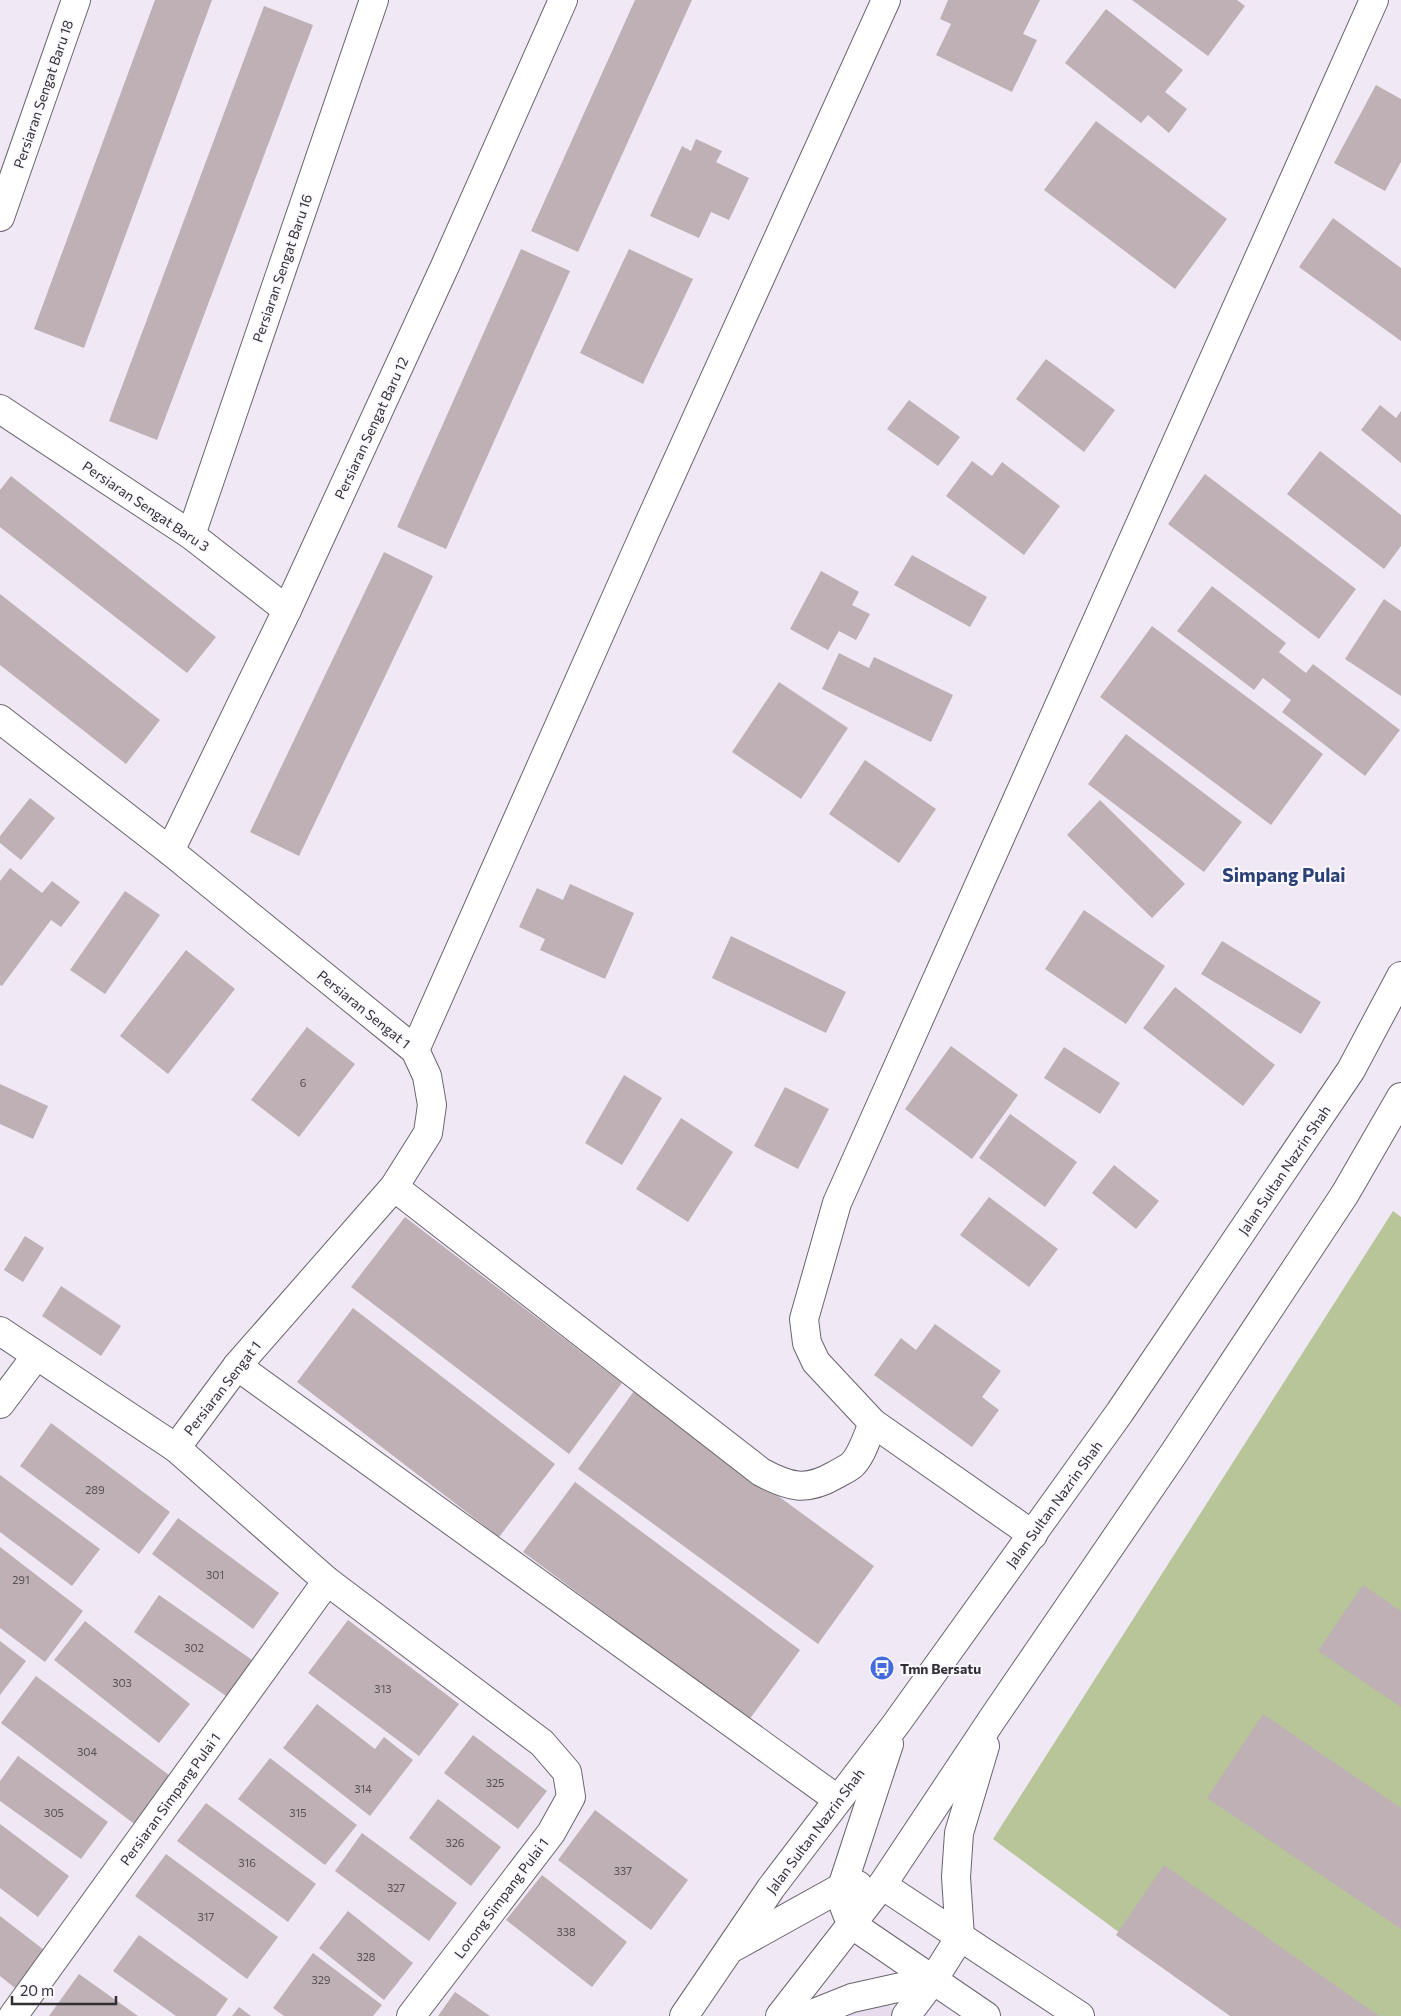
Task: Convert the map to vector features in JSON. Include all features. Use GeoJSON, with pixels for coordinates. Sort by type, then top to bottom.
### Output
{"type":"FeatureCollection","features":[{"type":"Feature","properties":{"kind":"main road","name":"Persiaran Sengat Baru 18"},"geometry":{"type":"LineString","coordinates":[[0,217],[76,0]]}},
{"type":"Feature","properties":{"kind":"main road","name":"Persiaran Sengat Baru 16"},"geometry":{"type":"LineString","coordinates":[[191,535],[374,0]]}},
{"type":"Feature","properties":{"kind":"main road","name":"Persiaran Sengat Baru 12"},"geometry":{"type":"LineString","coordinates":[[170,851],[287,610],[441,275],[563,0]]}},
{"type":"Feature","properties":{"kind":"main road"},"geometry":{"type":"LineString","coordinates":[[415,1050],[646,530],[886,0]]}},
{"type":"Feature","properties":{"kind":"main road"},"geometry":{"type":"LineString","coordinates":[[1033,1535],[873,1423],[816,1362],[807,1343],[804,1319],[837,1203],[1374,0]]}},
{"type":"Feature","properties":{"kind":"main road","name":"Persiaran Sengat Baru 3"},"geometry":{"type":"LineString","coordinates":[[0,409],[191,535],[287,610]]}},
{"type":"Feature","properties":{"kind":"main road","name":"Persiaran Sengat 1"},"geometry":{"type":"LineString","coordinates":[[0,719],[170,851],[415,1050],[427,1076],[432,1105],[428,1133],[394,1187],[236,1366],[176,1448]]}},
{"type":"Feature","properties":{"kind":"main road","name":"Jalan Sultan Nazrin Shah"},"geometry":{"type":"LineString","coordinates":[[684,2016],[771,1888],[896,1724],[1120,1412],[1351,1070],[1401,976]]}},
{"type":"Feature","properties":{"kind":"main road"},"geometry":{"type":"LineString","coordinates":[[780,2016],[882,1885],[993,1718],[1174,1453],[1345,1194],[1401,1097]]}},
{"type":"Feature","properties":{"kind":"main road"},"geometry":{"type":"LineString","coordinates":[[394,1187],[761,1472],[783,1484],[803,1486],[827,1480],[851,1466],[862,1448],[873,1423]]}},
{"type":"Feature","properties":{"kind":"main road"},"geometry":{"type":"LineString","coordinates":[[0,1330],[36,1356],[176,1448],[327,1582]]}},
{"type":"Feature","properties":{"kind":"main road"},"geometry":{"type":"LineString","coordinates":[[0,1404],[36,1356]]}},
{"type":"Feature","properties":{"kind":"main road"},"geometry":{"type":"LineString","coordinates":[[236,1366],[837,1800]]}},
{"type":"Feature","properties":{"kind":"main road","name":"Lorong Simpang Pulai 1"},"geometry":{"type":"LineString","coordinates":[[327,1582],[542,1743],[567,1772],[571,1797],[551,1833],[411,2016]]}},
{"type":"Feature","properties":{"kind":"main road","name":"Persiaran Simpang Pulai 1"},"geometry":{"type":"LineString","coordinates":[[13,2016],[327,1582]]}},
{"type":"Feature","properties":{"kind":"main road"},"geometry":{"type":"LineString","coordinates":[[906,2016],[933,1980],[960,1937],[956,1876],[959,1833],[993,1718]]}},
{"type":"Feature","properties":{"kind":"main road"},"geometry":{"type":"LineString","coordinates":[[896,1724],[842,1887],[844,1906],[851,1924],[986,2016]]}},
{"type":"Feature","properties":{"kind":"main road"},"geometry":{"type":"LineString","coordinates":[[728,1950],[842,1887],[863,1884],[882,1885],[1080,2016]]}},
{"type":"Feature","properties":{"kind":"main road"},"geometry":{"type":"LineString","coordinates":[[808,2016],[852,1998],[933,1980]]}},
{"type":"Feature","properties":{"kind":"shaded area"},"geometry":{"type":"Polygon","coordinates":[[[867,1990],[903,2016],[849,2016],[867,1990]]]}},
{"type":"Feature","properties":{"kind":"green space"},"geometry":{"type":"Polygon","coordinates":[[[1393,1211],[1401,1217],[1401,2016],[1232,2016],[993,1839],[1393,1211]]]}},
{"type":"Feature","properties":{"kind":"building"},"geometry":{"type":"Polygon","coordinates":[[[155,0],[212,0],[84,348],[34,329],[155,0]]]}},
{"type":"Feature","properties":{"kind":"building"},"geometry":{"type":"Polygon","coordinates":[[[635,0],[692,0],[578,252],[531,231],[635,0]]]}},
{"type":"Feature","properties":{"kind":"building"},"geometry":{"type":"Polygon","coordinates":[[[948,0],[1040,0],[1023,34],[1037,40],[1012,92],[936,55],[951,24],[940,19],[948,0]]]}},
{"type":"Feature","properties":{"kind":"building"},"geometry":{"type":"Polygon","coordinates":[[[1132,0],[1237,0],[1245,6],[1208,56],[1132,0]]]}},
{"type":"Feature","properties":{"kind":"building"},"geometry":{"type":"Polygon","coordinates":[[[264,6],[313,25],[157,440],[109,421],[264,6]]]}},
{"type":"Feature","properties":{"kind":"building"},"geometry":{"type":"Polygon","coordinates":[[[1106,9],[1183,70],[1165,92],[1187,109],[1169,133],[1148,115],[1141,123],[1065,63],[1106,9]]]}},
{"type":"Feature","properties":{"kind":"building"},"geometry":{"type":"Polygon","coordinates":[[[1376,85],[1401,99],[1401,162],[1385,191],[1334,163],[1376,85]]]}},
{"type":"Feature","properties":{"kind":"building"},"geometry":{"type":"Polygon","coordinates":[[[1096,121],[1227,219],[1175,289],[1044,190],[1096,121]]]}},
{"type":"Feature","properties":{"kind":"building"},"geometry":{"type":"Polygon","coordinates":[[[696,139],[722,151],[716,162],[749,178],[729,220],[711,212],[699,238],[650,216],[682,146],[691,151],[696,139]]]}},
{"type":"Feature","properties":{"kind":"building"},"geometry":{"type":"Polygon","coordinates":[[[1333,218],[1401,268],[1401,341],[1299,267],[1333,218]]]}},
{"type":"Feature","properties":{"kind":"building"},"geometry":{"type":"Polygon","coordinates":[[[521,249],[570,271],[446,549],[397,527],[521,249]]]}},
{"type":"Feature","properties":{"kind":"building"},"geometry":{"type":"Polygon","coordinates":[[[629,249],[693,279],[643,384],[580,353],[629,249]]]}},
{"type":"Feature","properties":{"kind":"building"},"geometry":{"type":"Polygon","coordinates":[[[1046,359],[1115,410],[1084,452],[1016,399],[1046,359]]]}},
{"type":"Feature","properties":{"kind":"building"},"geometry":{"type":"Polygon","coordinates":[[[909,400],[960,437],[938,466],[887,429],[909,400]]]}},
{"type":"Feature","properties":{"kind":"building"},"geometry":{"type":"Polygon","coordinates":[[[1380,405],[1396,418],[1401,411],[1401,463],[1361,430],[1380,405]]]}},
{"type":"Feature","properties":{"kind":"building"},"geometry":{"type":"Polygon","coordinates":[[[1320,451],[1401,515],[1401,546],[1384,569],[1287,494],[1320,451]]]}},
{"type":"Feature","properties":{"kind":"building"},"geometry":{"type":"Polygon","coordinates":[[[972,461],[992,476],[1002,462],[1060,506],[1024,555],[946,496],[972,461]]]}},
{"type":"Feature","properties":{"kind":"building"},"geometry":{"type":"Polygon","coordinates":[[[1205,474],[1356,589],[1319,639],[1168,524],[1205,474]]]}},
{"type":"Feature","properties":{"kind":"building"},"geometry":{"type":"Polygon","coordinates":[[[11,476],[216,637],[187,673],[0,527],[0,490],[11,476]]]}},
{"type":"Feature","properties":{"kind":"building"},"geometry":{"type":"Polygon","coordinates":[[[384,552],[433,576],[299,856],[250,832],[384,552]]]}},
{"type":"Feature","properties":{"kind":"building"},"geometry":{"type":"Polygon","coordinates":[[[912,555],[987,597],[970,627],[894,585],[912,555]]]}},
{"type":"Feature","properties":{"kind":"building"},"geometry":{"type":"Polygon","coordinates":[[[821,571],[859,592],[852,605],[870,614],[856,640],[839,631],[828,650],[790,629],[821,571]]]}},
{"type":"Feature","properties":{"kind":"building"},"geometry":{"type":"Polygon","coordinates":[[[1212,586],[1286,643],[1279,652],[1306,673],[1313,664],[1400,730],[1365,776],[1282,712],[1291,700],[1263,678],[1254,690],[1177,631],[1212,586]]]}},
{"type":"Feature","properties":{"kind":"building"},"geometry":{"type":"Polygon","coordinates":[[[0,594],[160,720],[126,764],[0,665],[0,594]]]}},
{"type":"Feature","properties":{"kind":"building"},"geometry":{"type":"Polygon","coordinates":[[[1384,599],[1401,611],[1401,696],[1345,659],[1384,599]]]}},
{"type":"Feature","properties":{"kind":"building"},"geometry":{"type":"Polygon","coordinates":[[[1152,626],[1323,754],[1271,825],[1100,697],[1152,626]]]}},
{"type":"Feature","properties":{"kind":"building"},"geometry":{"type":"Polygon","coordinates":[[[839,653],[869,668],[874,657],[953,695],[931,742],[822,689],[839,653]]]}},
{"type":"Feature","properties":{"kind":"building"},"geometry":{"type":"Polygon","coordinates":[[[779,682],[848,728],[801,799],[732,752],[779,682]]]}},
{"type":"Feature","properties":{"kind":"building"},"geometry":{"type":"Polygon","coordinates":[[[1126,734],[1242,822],[1204,872],[1088,784],[1126,734]]]}},
{"type":"Feature","properties":{"kind":"building"},"geometry":{"type":"Polygon","coordinates":[[[865,760],[936,809],[899,863],[829,814],[865,760]]]}},
{"type":"Feature","properties":{"kind":"building"},"geometry":{"type":"Polygon","coordinates":[[[30,798],[55,818],[21,860],[0,843],[0,836],[30,798]]]}},
{"type":"Feature","properties":{"kind":"building"},"geometry":{"type":"Polygon","coordinates":[[[1100,800],[1185,884],[1152,918],[1067,835],[1100,800]]]}},
{"type":"Feature","properties":{"kind":"building"},"geometry":{"type":"Polygon","coordinates":[[[10,868],[42,893],[52,881],[80,902],[61,927],[51,920],[2,986],[0,985],[0,881],[10,868]]]}},
{"type":"Feature","properties":{"kind":"building"},"geometry":{"type":"Polygon","coordinates":[[[570,884],[634,913],[605,979],[540,950],[545,939],[519,927],[537,888],[563,900],[570,884]]]}},
{"type":"Feature","properties":{"kind":"building"},"geometry":{"type":"Polygon","coordinates":[[[125,891],[160,915],[105,994],[70,970],[125,891]]]}},
{"type":"Feature","properties":{"kind":"building"},"geometry":{"type":"Polygon","coordinates":[[[1084,910],[1165,966],[1126,1024],[1045,969],[1084,910]]]}},
{"type":"Feature","properties":{"kind":"building"},"geometry":{"type":"Polygon","coordinates":[[[731,936],[846,992],[826,1033],[712,978],[731,936]]]}},
{"type":"Feature","properties":{"kind":"building"},"geometry":{"type":"Polygon","coordinates":[[[1222,941],[1321,1002],[1301,1034],[1201,974],[1222,941]]]}},
{"type":"Feature","properties":{"kind":"building"},"geometry":{"type":"Polygon","coordinates":[[[186,950],[235,989],[168,1074],[120,1036],[186,950]]]}},
{"type":"Feature","properties":{"kind":"building"},"geometry":{"type":"Polygon","coordinates":[[[1175,987],[1275,1065],[1243,1106],[1143,1028],[1175,987]]]}},
{"type":"Feature","properties":{"kind":"building"},"geometry":{"type":"Polygon","coordinates":[[[307,1027],[355,1064],[299,1137],[251,1100],[307,1027]]]}},
{"type":"Feature","properties":{"kind":"building"},"geometry":{"type":"Polygon","coordinates":[[[951,1046],[1018,1095],[972,1159],[905,1109],[951,1046]]]}},
{"type":"Feature","properties":{"kind":"building"},"geometry":{"type":"Polygon","coordinates":[[[1064,1047],[1120,1083],[1100,1114],[1044,1078],[1064,1047]]]}},
{"type":"Feature","properties":{"kind":"building"},"geometry":{"type":"Polygon","coordinates":[[[624,1075],[662,1098],[622,1165],[585,1143],[624,1075]]]}},
{"type":"Feature","properties":{"kind":"building"},"geometry":{"type":"Polygon","coordinates":[[[0,1084],[48,1106],[33,1139],[0,1124],[0,1084]]]}},
{"type":"Feature","properties":{"kind":"building"},"geometry":{"type":"Polygon","coordinates":[[[785,1087],[829,1109],[798,1169],[754,1146],[785,1087]]]}},
{"type":"Feature","properties":{"kind":"building"},"geometry":{"type":"Polygon","coordinates":[[[1010,1114],[1077,1162],[1045,1207],[979,1158],[1010,1114]]]}},
{"type":"Feature","properties":{"kind":"building"},"geometry":{"type":"Polygon","coordinates":[[[681,1118],[733,1152],[688,1222],[636,1189],[681,1118]]]}},
{"type":"Feature","properties":{"kind":"building"},"geometry":{"type":"Polygon","coordinates":[[[1114,1165],[1159,1201],[1136,1229],[1092,1193],[1114,1165]]]}},
{"type":"Feature","properties":{"kind":"building"},"geometry":{"type":"Polygon","coordinates":[[[989,1197],[1058,1249],[1029,1287],[960,1235],[989,1197]]]}},
{"type":"Feature","properties":{"kind":"building"},"geometry":{"type":"Polygon","coordinates":[[[405,1217],[622,1383],[569,1454],[351,1287],[405,1217]]]}},
{"type":"Feature","properties":{"kind":"building"},"geometry":{"type":"Polygon","coordinates":[[[25,1236],[44,1248],[23,1282],[4,1270],[25,1236]]]}},
{"type":"Feature","properties":{"kind":"building"},"geometry":{"type":"Polygon","coordinates":[[[61,1286],[121,1326],[101,1356],[42,1316],[61,1286]]]}},
{"type":"Feature","properties":{"kind":"building"},"geometry":{"type":"Polygon","coordinates":[[[353,1308],[555,1464],[499,1537],[297,1382],[353,1308]]]}},
{"type":"Feature","properties":{"kind":"building"},"geometry":{"type":"Polygon","coordinates":[[[935,1324],[1001,1371],[982,1397],[999,1410],[972,1447],[874,1375],[901,1338],[916,1350],[935,1324]]]}},
{"type":"Feature","properties":{"kind":"building"},"geometry":{"type":"Polygon","coordinates":[[[634,1391],[874,1566],[818,1644],[578,1469],[634,1391]]]}},
{"type":"Feature","properties":{"kind":"building"},"geometry":{"type":"Polygon","coordinates":[[[51,1423],[170,1512],[139,1554],[20,1466],[51,1423]]]}},
{"type":"Feature","properties":{"kind":"building"},"geometry":{"type":"Polygon","coordinates":[[[0,1475],[100,1549],[72,1586],[0,1532],[0,1475]]]}},
{"type":"Feature","properties":{"kind":"building"},"geometry":{"type":"Polygon","coordinates":[[[575,1482],[800,1650],[749,1720],[523,1552],[575,1482]]]}},
{"type":"Feature","properties":{"kind":"building"},"geometry":{"type":"Polygon","coordinates":[[[178,1518],[279,1593],[253,1629],[152,1554],[178,1518]]]}},
{"type":"Feature","properties":{"kind":"building"},"geometry":{"type":"Polygon","coordinates":[[[0,1547],[83,1611],[45,1662],[0,1628],[0,1547]]]}},
{"type":"Feature","properties":{"kind":"building"},"geometry":{"type":"Polygon","coordinates":[[[1363,1585],[1401,1611],[1401,1707],[1318,1651],[1363,1585]]]}},
{"type":"Feature","properties":{"kind":"building"},"geometry":{"type":"Polygon","coordinates":[[[159,1595],[255,1662],[229,1698],[134,1632],[159,1595]]]}},
{"type":"Feature","properties":{"kind":"building"},"geometry":{"type":"Polygon","coordinates":[[[348,1620],[459,1704],[419,1756],[308,1673],[348,1620]]]}},
{"type":"Feature","properties":{"kind":"building"},"geometry":{"type":"Polygon","coordinates":[[[85,1621],[190,1704],[159,1743],[54,1660],[85,1621]]]}},
{"type":"Feature","properties":{"kind":"building"},"geometry":{"type":"Polygon","coordinates":[[[0,1641],[26,1661],[0,1695],[0,1641]]]}},
{"type":"Feature","properties":{"kind":"building"},"geometry":{"type":"Polygon","coordinates":[[[36,1676],[173,1778],[137,1826],[1,1723],[36,1676]]]}},
{"type":"Feature","properties":{"kind":"building"},"geometry":{"type":"Polygon","coordinates":[[[317,1704],[375,1749],[384,1737],[413,1760],[370,1816],[283,1748],[317,1704]]]}},
{"type":"Feature","properties":{"kind":"building"},"geometry":{"type":"Polygon","coordinates":[[[1263,1714],[1401,1808],[1401,1929],[1207,1798],[1263,1714]]]}},
{"type":"Feature","properties":{"kind":"building"},"geometry":{"type":"Polygon","coordinates":[[[473,1735],[547,1791],[518,1829],[444,1773],[473,1735]]]}},
{"type":"Feature","properties":{"kind":"building"},"geometry":{"type":"Polygon","coordinates":[[[18,1756],[108,1822],[81,1859],[0,1801],[0,1781],[18,1756]]]}},
{"type":"Feature","properties":{"kind":"building"},"geometry":{"type":"Polygon","coordinates":[[[270,1758],[357,1825],[325,1865],[238,1799],[270,1758]]]}},
{"type":"Feature","properties":{"kind":"building"},"geometry":{"type":"Polygon","coordinates":[[[438,1799],[501,1847],[471,1886],[409,1838],[438,1799]]]}},
{"type":"Feature","properties":{"kind":"building"},"geometry":{"type":"Polygon","coordinates":[[[206,1803],[316,1884],[288,1922],[177,1841],[206,1803]]]}},
{"type":"Feature","properties":{"kind":"building"},"geometry":{"type":"Polygon","coordinates":[[[595,1810],[688,1880],[651,1930],[558,1860],[595,1810]]]}},
{"type":"Feature","properties":{"kind":"building"},"geometry":{"type":"Polygon","coordinates":[[[0,1824],[69,1876],[38,1917],[0,1888],[0,1824]]]}},
{"type":"Feature","properties":{"kind":"building"},"geometry":{"type":"Polygon","coordinates":[[[362,1833],[457,1903],[429,1941],[335,1871],[362,1833]]]}},
{"type":"Feature","properties":{"kind":"building"},"geometry":{"type":"Polygon","coordinates":[[[166,1854],[278,1937],[247,1979],[135,1896],[166,1854]]]}},
{"type":"Feature","properties":{"kind":"building"},"geometry":{"type":"Polygon","coordinates":[[[1164,1865],[1379,2016],[1230,2016],[1116,1935],[1164,1865]]]}},
{"type":"Feature","properties":{"kind":"building"},"geometry":{"type":"Polygon","coordinates":[[[542,1875],[627,1942],[592,1987],[506,1920],[542,1875]]]}},
{"type":"Feature","properties":{"kind":"building"},"geometry":{"type":"Polygon","coordinates":[[[348,1911],[413,1963],[384,2000],[319,1948],[348,1911]]]}},
{"type":"Feature","properties":{"kind":"building"},"geometry":{"type":"Polygon","coordinates":[[[0,1916],[44,1950],[15,1988],[0,1976],[0,1916]]]}},
{"type":"Feature","properties":{"kind":"building"},"geometry":{"type":"Polygon","coordinates":[[[139,1935],[228,1999],[216,2016],[176,2016],[113,1971],[139,1935]]]}},
{"type":"Feature","properties":{"kind":"building"},"geometry":{"type":"Polygon","coordinates":[[[313,1953],[382,2005],[373,2016],[284,2016],[273,2008],[313,1953]]]}},
{"type":"Feature","properties":{"kind":"building"},"geometry":{"type":"Polygon","coordinates":[[[79,1974],[138,2016],[49,2016],[79,1974]]]}},
{"type":"Feature","properties":{"kind":"building"},"geometry":{"type":"Polygon","coordinates":[[[455,1992],[490,2016],[438,2016],[455,1992]]]}},
{"type":"Feature","properties":{"kind":"building"},"geometry":{"type":"Polygon","coordinates":[[[239,2007],[251,2016],[232,2016],[239,2007]]]}},
{"type":"Feature","properties":{"kind":"place","name":"Tmn Bersatu"},"geometry":{"type":"Point","coordinates":[882,1668]}},
{"type":"Feature","properties":{"kind":"district","name":"Simpang Pulai"},"geometry":{"type":"Point","coordinates":[1284,874]}}]}
